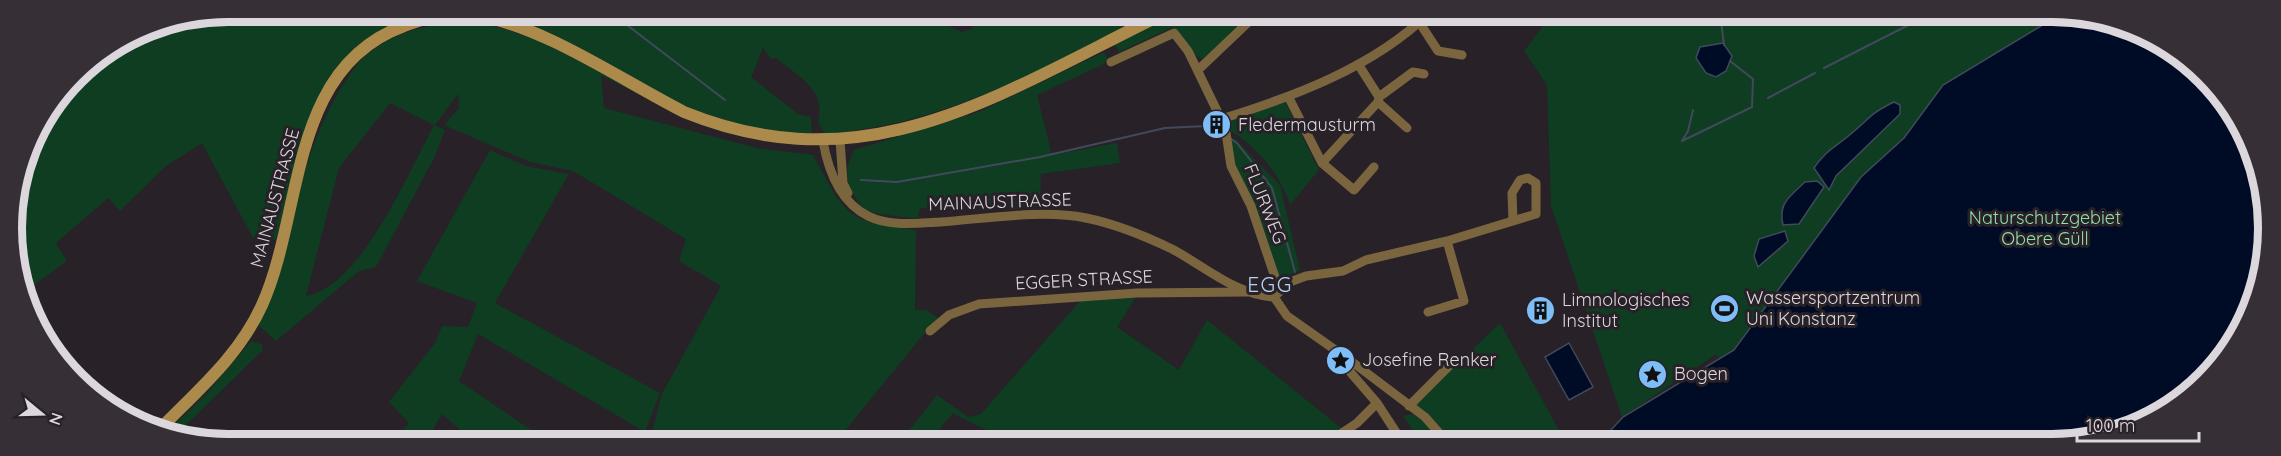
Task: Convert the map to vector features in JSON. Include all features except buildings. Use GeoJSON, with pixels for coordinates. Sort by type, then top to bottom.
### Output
{"type":"FeatureCollection","features":[{"type":"Feature","properties":{"kind":"main road","name":"MAINAUSTRASSE"},"geometry":{"type":"LineString","coordinates":[[165,424],[212,379],[250,327],[262,304],[274,271],[299,165],[320,108],[346,66],[363,49],[392,30],[415,22]]}},
{"type":"Feature","properties":{"kind":"main road","name":"MAINAUSTRASSE"},"geometry":{"type":"LineString","coordinates":[[503,22],[536,35],[674,107],[709,122],[770,138],[823,141]]}},
{"type":"Feature","properties":{"kind":"main road"},"geometry":{"type":"LineString","coordinates":[[823,141],[897,131],[954,113],[1146,22]]}},
{"type":"Feature","properties":{"kind":"street"},"geometry":{"type":"LineString","coordinates":[[1198,70],[1249,22]]}},
{"type":"Feature","properties":{"kind":"street"},"geometry":{"type":"LineString","coordinates":[[1221,119],[1289,98],[1358,64],[1413,22]]}},
{"type":"Feature","properties":{"kind":"street"},"geometry":{"type":"LineString","coordinates":[[1421,22],[1438,51],[1462,55]]}},
{"type":"Feature","properties":{"kind":"street","name":"FLURWEG"},"geometry":{"type":"LineString","coordinates":[[1111,62],[1174,33],[1188,51],[1227,133],[1230,166],[1251,206],[1277,293],[1287,316],[1425,417],[1439,433]]}},
{"type":"Feature","properties":{"kind":"street"},"geometry":{"type":"LineString","coordinates":[[1358,64],[1379,99],[1407,128]]}},
{"type":"Feature","properties":{"kind":"street"},"geometry":{"type":"LineString","coordinates":[[1322,163],[1379,99],[1413,72],[1424,74]]}},
{"type":"Feature","properties":{"kind":"street"},"geometry":{"type":"LineString","coordinates":[[1289,98],[1322,163],[1354,190],[1374,166]]}},
{"type":"Feature","properties":{"kind":"street"},"geometry":{"type":"LineString","coordinates":[[840,140],[843,183],[853,203]]}},
{"type":"Feature","properties":{"kind":"street","name":"MAINAUSTRASSE"},"geometry":{"type":"LineString","coordinates":[[823,141],[831,176],[865,215],[895,223],[1042,216],[1086,218],[1129,230],[1172,249],[1248,292],[1277,293]]}},
{"type":"Feature","properties":{"kind":"street"},"geometry":{"type":"LineString","coordinates":[[1277,293],[1306,276],[1342,271],[1366,260],[1447,241],[1513,221],[1536,214],[1536,183],[1528,178],[1520,180],[1512,193],[1513,221]]}},
{"type":"Feature","properties":{"kind":"street"},"geometry":{"type":"LineString","coordinates":[[1428,312],[1464,301],[1447,241]]}},
{"type":"Feature","properties":{"kind":"street","name":"EGGER STRASSE"},"geometry":{"type":"LineString","coordinates":[[930,331],[949,315],[979,304],[1137,293],[1248,292]]}},
{"type":"Feature","properties":{"kind":"street"},"geometry":{"type":"LineString","coordinates":[[1341,354],[1351,373],[1377,403],[1397,433]]}},
{"type":"Feature","properties":{"kind":"street"},"geometry":{"type":"LineString","coordinates":[[1409,406],[1456,359]]}},
{"type":"Feature","properties":{"kind":"street"},"geometry":{"type":"LineString","coordinates":[[1342,433],[1358,423],[1377,403]]}},
{"type":"Feature","properties":{"kind":"green space"},"geometry":{"type":"Polygon","coordinates":[[[415,22],[359,48],[303,137],[276,239],[266,242],[259,234],[253,238],[202,143],[166,166],[120,211],[108,198],[56,243],[67,261],[31,287],[24,255],[22,228],[26,188],[33,162],[50,125],[73,93],[103,65],[149,38],[201,24],[415,22]]]}},
{"type":"Feature","properties":{"kind":"green space"},"geometry":{"type":"Polygon","coordinates":[[[496,22],[945,22],[962,32],[972,29],[975,22],[1134,22],[1033,73],[954,106],[913,119],[825,134],[818,122],[818,101],[809,85],[776,58],[771,59],[763,48],[751,77],[798,114],[811,117],[812,140],[725,131],[673,112],[601,75],[604,108],[757,148],[813,155],[833,192],[851,212],[861,219],[875,223],[916,230],[915,310],[926,310],[940,319],[927,330],[843,434],[651,434],[662,394],[721,286],[679,261],[686,239],[573,171],[530,162],[444,125],[459,108],[458,94],[435,125],[445,130],[434,158],[376,267],[359,271],[276,341],[258,325],[280,270],[312,149],[331,106],[355,67],[367,54],[400,35],[418,29],[457,23],[476,23],[498,27],[532,38],[496,22]],[[390,103],[339,168],[306,296],[326,288],[345,272],[364,250],[397,197],[434,125],[390,103]]]}},
{"type":"Feature","properties":{"kind":"green space"},"geometry":{"type":"Polygon","coordinates":[[[1155,22],[1242,22],[1203,59],[1194,55],[1173,27],[1119,52],[1114,43],[1155,22]]]}},
{"type":"Feature","properties":{"kind":"green space","name":"Naturschutzgebiet Obere Güll"},"geometry":{"type":"Polygon","coordinates":[[[1546,22],[2053,22],[2093,26],[2119,33],[2156,50],[2188,73],[2216,103],[2237,137],[2248,162],[2255,188],[2258,215],[2257,255],[2248,294],[2224,342],[2208,363],[2188,383],[2156,406],[2132,418],[2093,430],[2043,433],[1764,308],[1734,350],[1720,358],[1715,355],[1622,417],[1551,206],[1547,85],[1524,51],[1546,22]]]}},
{"type":"Feature","properties":{"kind":"green space"},"geometry":{"type":"Polygon","coordinates":[[[1104,52],[1108,59],[1102,65],[1037,95],[1052,155],[1117,143],[1120,163],[1041,174],[1040,207],[920,208],[918,219],[864,210],[850,188],[847,175],[854,150],[979,112],[1104,52]]]}},
{"type":"Feature","properties":{"kind":"green space"},"geometry":{"type":"Polygon","coordinates":[[[1285,102],[1319,170],[1290,205],[1280,182],[1266,161],[1248,143],[1227,129],[1232,119],[1285,102]]]}},
{"type":"Feature","properties":{"kind":"green space"},"geometry":{"type":"Polygon","coordinates":[[[1234,138],[1280,185],[1300,270],[1279,280],[1266,236],[1233,165],[1230,141],[1234,138]]]}},
{"type":"Feature","properties":{"kind":"green space"},"geometry":{"type":"Polygon","coordinates":[[[490,150],[526,166],[569,174],[495,303],[660,393],[645,432],[478,334],[459,381],[537,434],[465,434],[442,414],[431,434],[400,434],[409,423],[389,402],[435,343],[442,326],[468,327],[477,303],[417,281],[490,150]]]}},
{"type":"Feature","properties":{"kind":"green space"},"geometry":{"type":"Polygon","coordinates":[[[1135,298],[1117,327],[1179,370],[1207,320],[1345,431],[1341,433],[994,434],[953,413],[936,434],[906,434],[937,395],[968,417],[981,414],[1080,301],[1135,298]]]}},
{"type":"Feature","properties":{"kind":"green space"},"geometry":{"type":"Polygon","coordinates":[[[1500,323],[1561,433],[1495,433],[1494,431],[1491,433],[1442,433],[1414,405],[1500,323]]]}},
{"type":"Feature","properties":{"kind":"green space"},"geometry":{"type":"Polygon","coordinates":[[[251,341],[261,344],[263,350],[183,428],[174,426],[206,394],[251,341]]]}},
{"type":"Feature","properties":{"kind":"green space"},"geometry":{"type":"Polygon","coordinates":[[[1413,414],[1436,433],[1416,433],[1403,416],[1413,414]]]}},
{"type":"Feature","properties":{"kind":"water","name":"Naturschutzgebiet Obere Güll"},"geometry":{"type":"Polygon","coordinates":[[[2048,22],[2053,22],[2093,26],[2119,33],[2144,44],[2167,57],[2188,73],[2208,93],[2231,125],[2248,162],[2255,188],[2258,228],[2257,255],[2248,294],[2231,331],[2208,363],[2188,383],[2156,406],[2119,423],[2093,430],[2066,433],[1608,433],[1623,417],[1734,350],[1861,177],[1904,138],[1943,85],[2048,22]]]}},
{"type":"Feature","properties":{"kind":"water"},"geometry":{"type":"Polygon","coordinates":[[[1723,43],[1732,56],[1726,71],[1716,77],[1706,73],[1696,58],[1700,47],[1723,43]]]}},
{"type":"Feature","properties":{"kind":"water"},"geometry":{"type":"Polygon","coordinates":[[[1894,102],[1900,105],[1900,114],[1836,176],[1829,190],[1814,168],[1828,152],[1871,116],[1894,102]]]}},
{"type":"Feature","properties":{"kind":"water"},"geometry":{"type":"Polygon","coordinates":[[[1817,181],[1824,187],[1799,224],[1783,225],[1782,211],[1787,200],[1805,182],[1817,181]]]}},
{"type":"Feature","properties":{"kind":"water"},"geometry":{"type":"Polygon","coordinates":[[[1785,231],[1788,241],[1758,267],[1754,256],[1759,239],[1785,231]]]}},
{"type":"Feature","properties":{"kind":"water"},"geometry":{"type":"Polygon","coordinates":[[[1569,343],[1593,387],[1569,400],[1545,357],[1569,343]]]}},
{"type":"Feature","properties":{"kind":"waterway"},"geometry":{"type":"LineString","coordinates":[[623,22],[725,100]]}},
{"type":"Feature","properties":{"kind":"waterway"},"geometry":{"type":"LineString","coordinates":[[1721,22],[1724,45]]}},
{"type":"Feature","properties":{"kind":"waterway"},"geometry":{"type":"LineString","coordinates":[[1824,68],[1914,22]]}},
{"type":"Feature","properties":{"kind":"waterway"},"geometry":{"type":"LineString","coordinates":[[1682,141],[1752,107],[1753,79],[1730,61]]}},
{"type":"Feature","properties":{"kind":"waterway"},"geometry":{"type":"LineString","coordinates":[[1768,98],[1815,73]]}},
{"type":"Feature","properties":{"kind":"waterway"},"geometry":{"type":"LineString","coordinates":[[1682,141],[1688,131],[1693,110]]}},
{"type":"Feature","properties":{"kind":"waterway"},"geometry":{"type":"LineString","coordinates":[[861,180],[897,182],[1040,157],[1165,128],[1206,126]]}},
{"type":"Feature","properties":{"kind":"waterway"},"geometry":{"type":"LineString","coordinates":[[1231,139],[1237,143],[1272,188],[1295,272]]}},
{"type":"Feature","properties":{"kind":"place","name":"Fledermausturm"},"geometry":{"type":"Point","coordinates":[1217,125]}},
{"type":"Feature","properties":{"kind":"place","name":"Wassersportzentrum Uni Konstanz"},"geometry":{"type":"Point","coordinates":[1725,308]}},
{"type":"Feature","properties":{"kind":"place","name":"Limnologisches Institut"},"geometry":{"type":"Point","coordinates":[1541,310]}},
{"type":"Feature","properties":{"kind":"place","name":"Josefine Renker"},"geometry":{"type":"Point","coordinates":[1341,360]}},
{"type":"Feature","properties":{"kind":"place","name":"Bogen"},"geometry":{"type":"Point","coordinates":[1653,374]}},
{"type":"Feature","properties":{"kind":"district","name":"EGG"},"geometry":{"type":"Point","coordinates":[1270,285]}}]}
